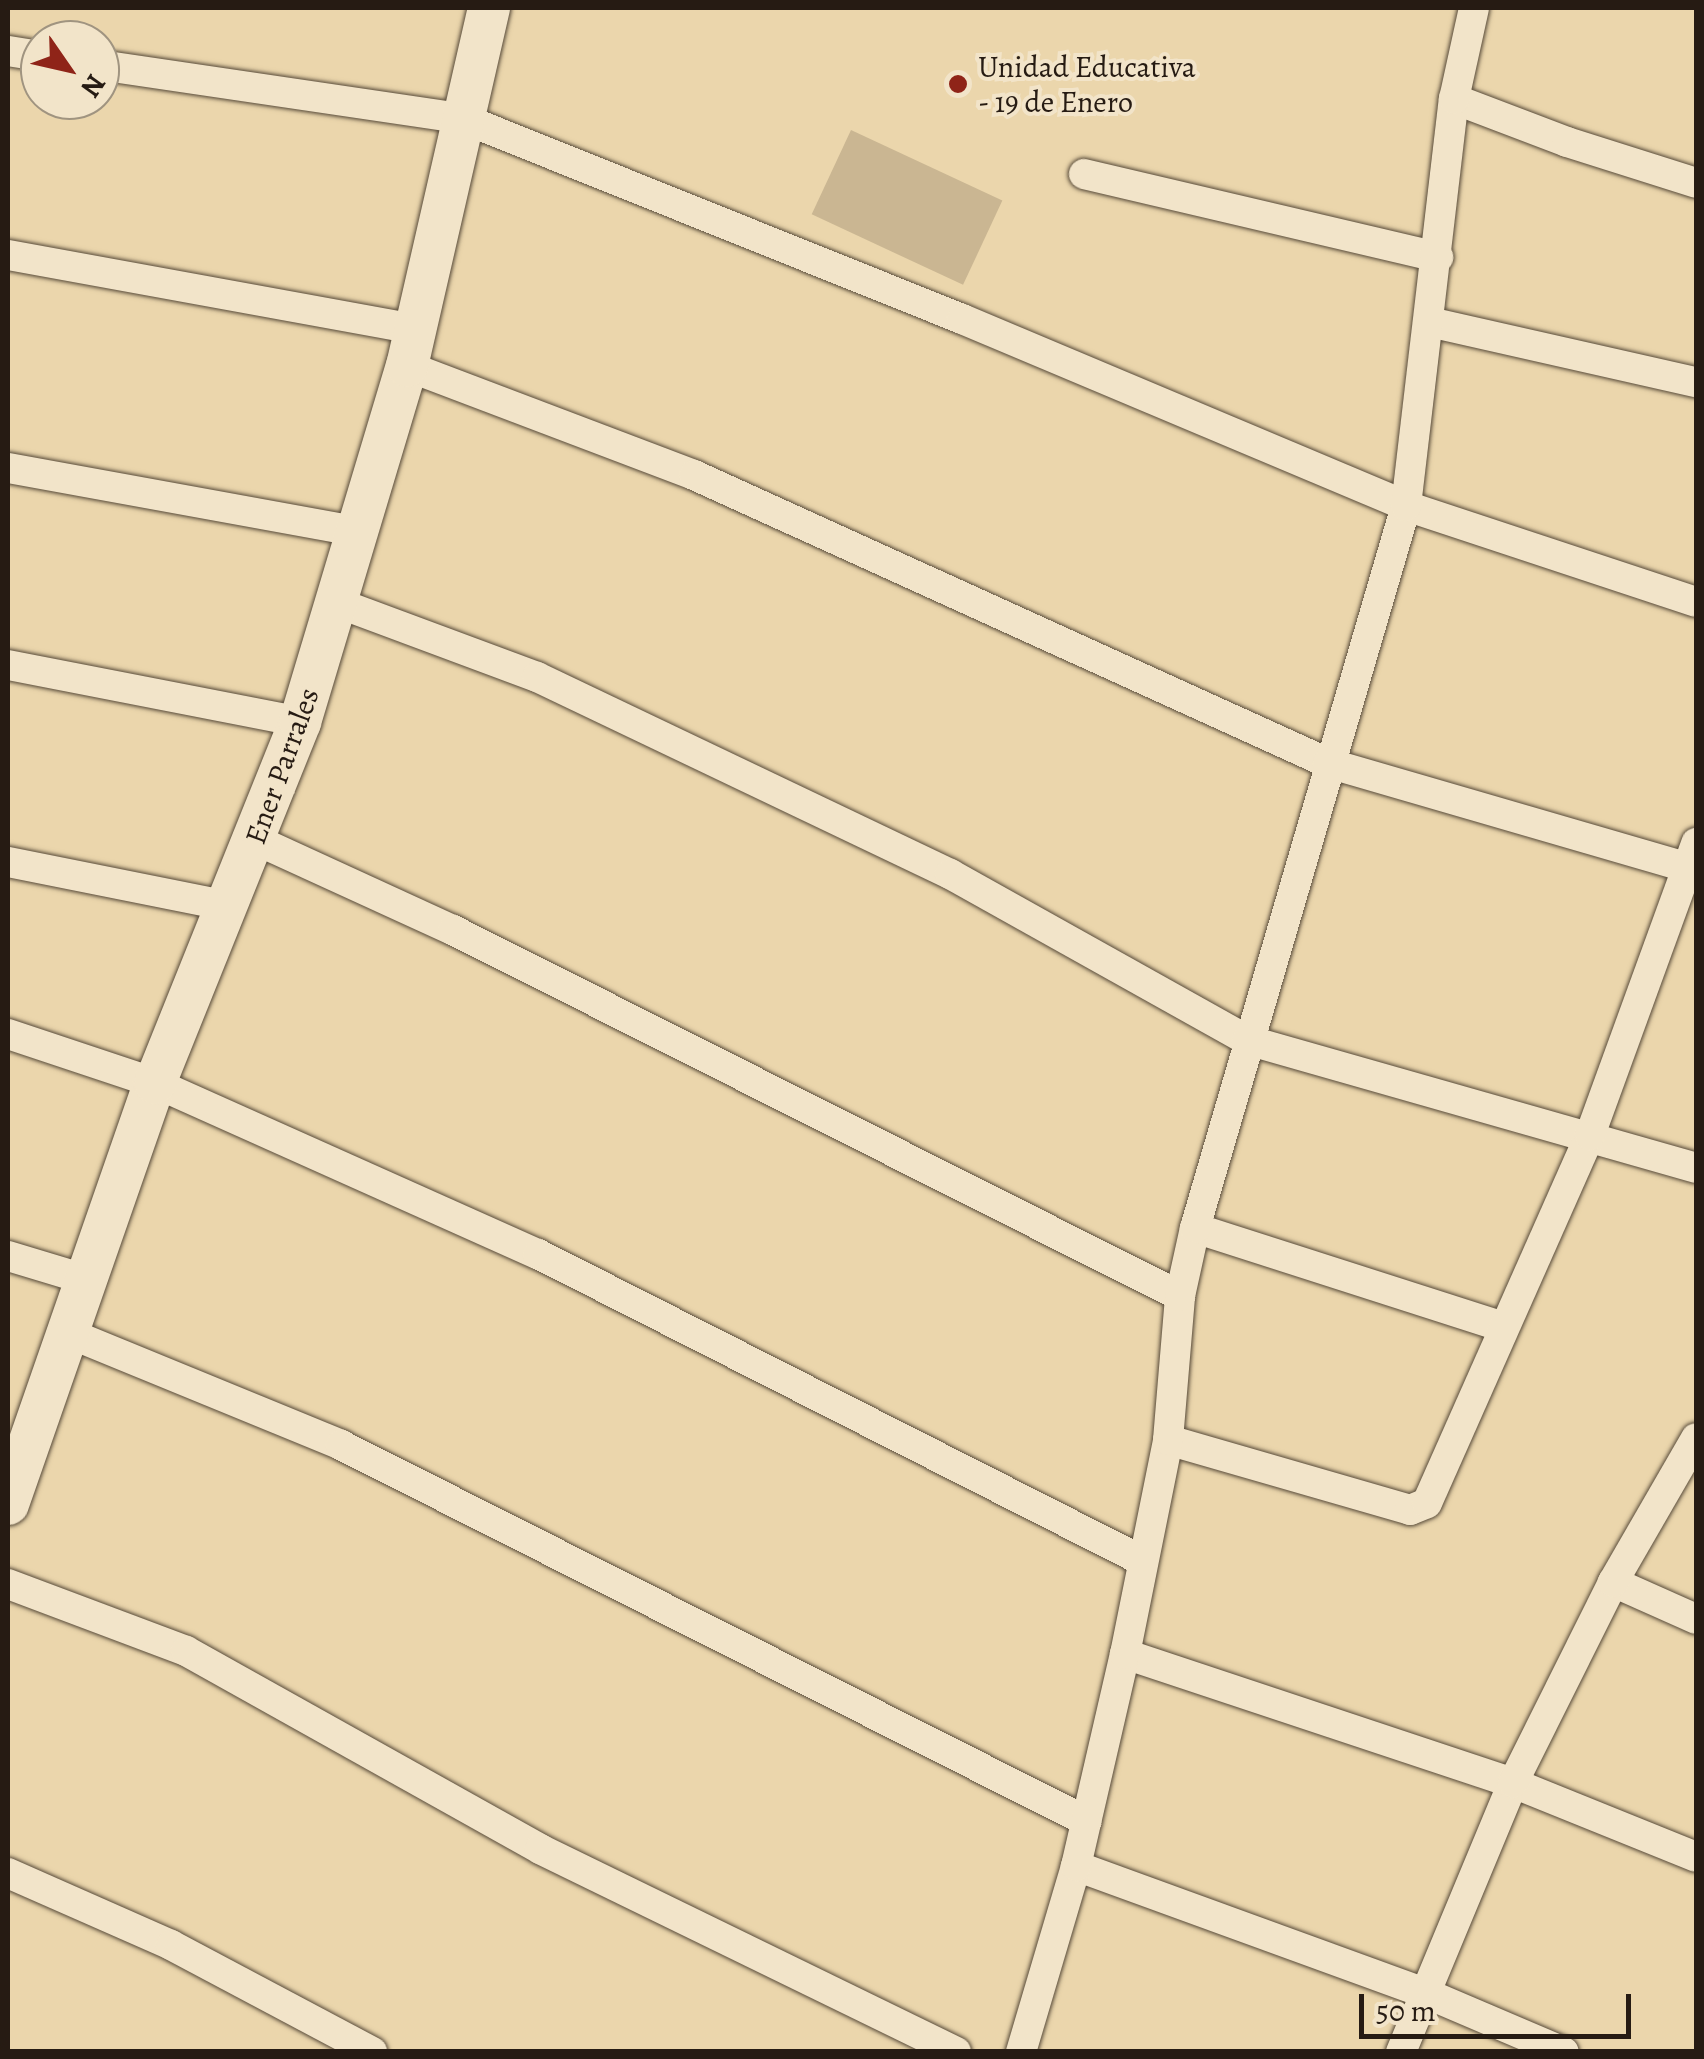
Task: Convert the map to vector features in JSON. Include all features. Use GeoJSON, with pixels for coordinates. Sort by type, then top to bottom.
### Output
{"type":"FeatureCollection","features":[{"type":"Feature","properties":{"kind":"street","name":"Ener Parrales"},"geometry":{"type":"LineString","coordinates":[[10,1488],[155,1083],[256,840],[300,722],[411,347],[489,8]]}},
{"type":"Feature","properties":{"kind":"street"},"geometry":{"type":"LineString","coordinates":[[1021,2052],[1076,1866],[1125,1654],[1140,1560],[1168,1440],[1180,1296],[1195,1228],[1406,506],[1454,99],[1474,8]]}},
{"type":"Feature","properties":{"kind":"street"},"geometry":{"type":"LineString","coordinates":[[120,68],[464,119],[962,319],[1406,506],[1696,602]]}},
{"type":"Feature","properties":{"kind":"street"},"geometry":{"type":"LineString","coordinates":[[1454,99],[1567,142],[1696,183]]}},
{"type":"Feature","properties":{"kind":"street"},"geometry":{"type":"LineString","coordinates":[[1084,174],[1438,258]]}},
{"type":"Feature","properties":{"kind":"street"},"geometry":{"type":"LineString","coordinates":[[8,255],[411,347],[1328,764],[1694,860],[1590,1135],[1427,1504],[1420,1510],[1168,1440]]}},
{"type":"Feature","properties":{"kind":"street"},"geometry":{"type":"LineString","coordinates":[[1429,322],[1696,382]]}},
{"type":"Feature","properties":{"kind":"street"},"geometry":{"type":"LineString","coordinates":[[8,468],[359,532]]}},
{"type":"Feature","properties":{"kind":"street"},"geometry":{"type":"LineString","coordinates":[[338,603],[537,677],[914,857],[1247,1040],[1696,1168]]}},
{"type":"Feature","properties":{"kind":"street"},"geometry":{"type":"LineString","coordinates":[[8,665],[300,722]]}},
{"type":"Feature","properties":{"kind":"street"},"geometry":{"type":"LineString","coordinates":[[256,840],[453,930],[1180,1296]]}},
{"type":"Feature","properties":{"kind":"street"},"geometry":{"type":"LineString","coordinates":[[8,862],[229,906]]}},
{"type":"Feature","properties":{"kind":"street"},"geometry":{"type":"LineString","coordinates":[[8,1034],[155,1083],[538,1254],[1140,1560]]}},
{"type":"Feature","properties":{"kind":"street"},"geometry":{"type":"LineString","coordinates":[[1195,1228],[1503,1327]]}},
{"type":"Feature","properties":{"kind":"street"},"geometry":{"type":"LineString","coordinates":[[8,1256],[84,1279]]}},
{"type":"Feature","properties":{"kind":"street"},"geometry":{"type":"LineString","coordinates":[[66,1332],[341,1445],[1086,1821]]}},
{"type":"Feature","properties":{"kind":"street"},"geometry":{"type":"LineString","coordinates":[[1401,2052],[1512,1783],[1613,1582],[1696,1438]]}},
{"type":"Feature","properties":{"kind":"street"},"geometry":{"type":"LineString","coordinates":[[1613,1582],[1696,1619]]}},
{"type":"Feature","properties":{"kind":"street"},"geometry":{"type":"LineString","coordinates":[[8,1584],[186,1651],[540,1849],[956,2052]]}},
{"type":"Feature","properties":{"kind":"street"},"geometry":{"type":"LineString","coordinates":[[1125,1654],[1512,1783],[1696,1856]]}},
{"type":"Feature","properties":{"kind":"street"},"geometry":{"type":"LineString","coordinates":[[1076,1866],[1423,1992],[1564,2052]]}},
{"type":"Feature","properties":{"kind":"street"},"geometry":{"type":"LineString","coordinates":[[8,1873],[171,1945],[372,2052]]}},
{"type":"Feature","properties":{"kind":"shaded area"},"geometry":{"type":"Polygon","coordinates":[[[851,130],[1002,201],[963,285],[812,214],[851,130]]]}},
{"type":"Feature","properties":{"kind":"place","name":"Unidad Educativa - 19 de Enero"},"geometry":{"type":"Point","coordinates":[958,84]}}]}
